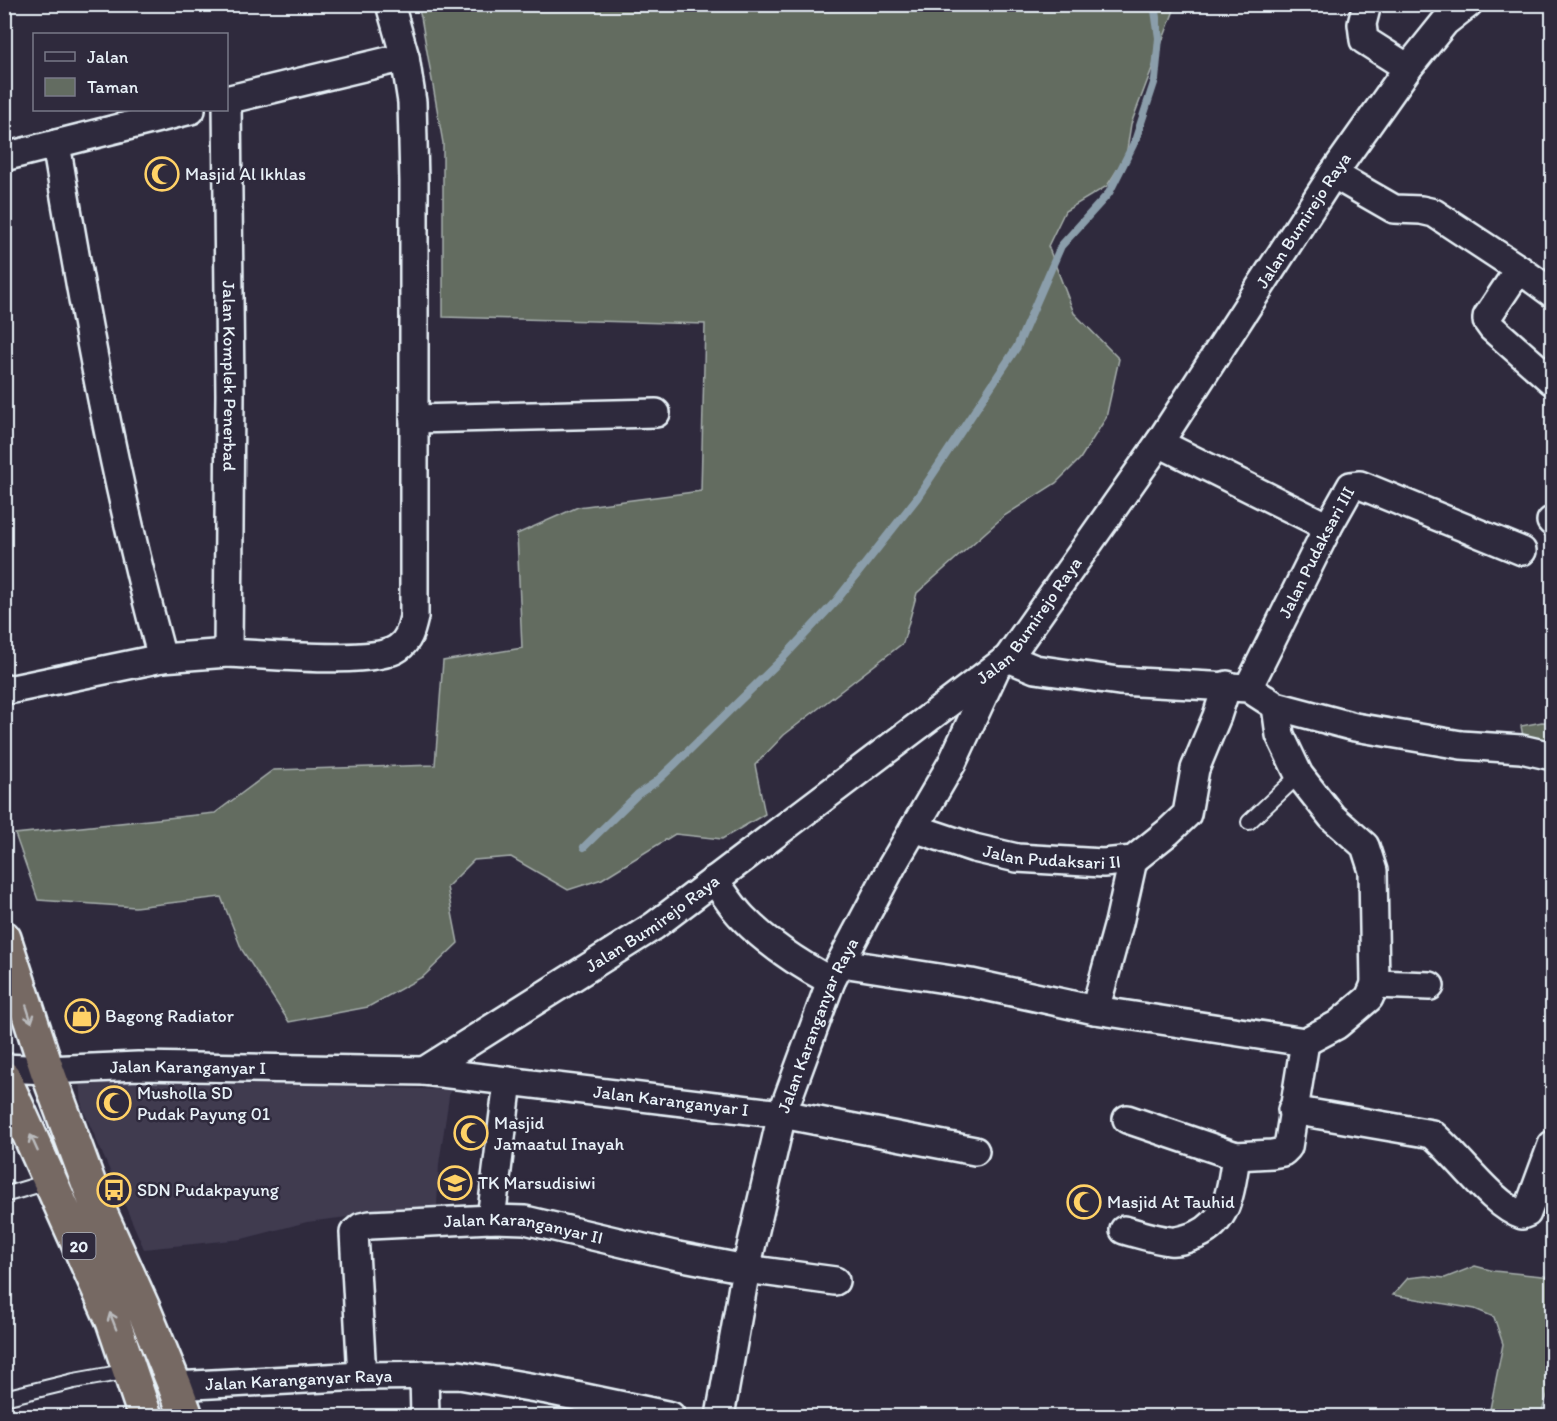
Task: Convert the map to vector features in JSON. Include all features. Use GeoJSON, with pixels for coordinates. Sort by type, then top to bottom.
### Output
{"type":"FeatureCollection","features":[{"type":"Feature","properties":{"kind":"highway","name":"20"},"geometry":{"type":"LineString","coordinates":[[4,938],[47,1070],[97,1206],[186,1416]]}},
{"type":"Feature","properties":{"kind":"highway","name":"20"},"geometry":{"type":"LineString","coordinates":[[4,1078],[113,1321],[146,1416]]}},
{"type":"Feature","properties":{"kind":"street"},"geometry":{"type":"LineString","coordinates":[[4,688],[13,689],[162,658],[228,653],[340,658],[384,655],[397,650],[408,639],[414,617],[412,102],[405,57],[390,4]]}},
{"type":"Feature","properties":{"kind":"street"},"geometry":{"type":"LineString","coordinates":[[1367,4],[1362,24],[1364,40],[1408,68]]}},
{"type":"Feature","properties":{"kind":"street","name":"Jalan Bumirejo Raya"},"geometry":{"type":"LineString","coordinates":[[424,1071],[654,926],[1003,661],[1160,443],[1333,174],[1408,68],[1445,22],[1468,4]]}},
{"type":"Feature","properties":{"kind":"street","name":"Jalan Komplek Penerbad"},"geometry":{"type":"LineString","coordinates":[[228,100],[405,57]]}},
{"type":"Feature","properties":{"kind":"street"},"geometry":{"type":"LineString","coordinates":[[4,157],[187,111]]}},
{"type":"Feature","properties":{"kind":"street","name":"Jalan Komplek Penerbad"},"geometry":{"type":"LineString","coordinates":[[227,111],[230,383],[228,653]]}},
{"type":"Feature","properties":{"kind":"street"},"geometry":{"type":"LineString","coordinates":[[56,144],[103,410],[136,563],[162,658]]}},
{"type":"Feature","properties":{"kind":"street"},"geometry":{"type":"LineString","coordinates":[[1333,174],[1394,209],[1434,213],[1519,269],[1552,294]]}},
{"type":"Feature","properties":{"kind":"street"},"geometry":{"type":"LineString","coordinates":[[1519,269],[1487,317],[1487,321],[1552,381]]}},
{"type":"Feature","properties":{"kind":"street"},"geometry":{"type":"LineString","coordinates":[[414,418],[656,413]]}},
{"type":"Feature","properties":{"kind":"street"},"geometry":{"type":"LineString","coordinates":[[1160,443],[1328,527]]}},
{"type":"Feature","properties":{"kind":"street","name":"Jalan Pudaksari III"},"geometry":{"type":"LineString","coordinates":[[1237,687],[1346,491],[1351,486],[1360,485],[1521,551]]}},
{"type":"Feature","properties":{"kind":"street"},"geometry":{"type":"LineString","coordinates":[[1003,661],[1035,669],[1119,681],[1237,687],[1276,706],[1355,727],[1461,745],[1521,748],[1552,756]]}},
{"type":"Feature","properties":{"kind":"street","name":"Jalan Karanganyar Raya"},"geometry":{"type":"LineString","coordinates":[[720,1416],[746,1269],[782,1114],[837,972],[914,828],[952,763],[1003,661]]}},
{"type":"Feature","properties":{"kind":"street","name":"Jalan Pudaksari II"},"geometry":{"type":"LineString","coordinates":[[914,828],[974,848],[1017,858],[1103,863],[1133,860],[1187,814],[1195,770],[1217,716],[1237,687]]}},
{"type":"Feature","properties":{"kind":"street"},"geometry":{"type":"LineString","coordinates":[[714,880],[743,918],[776,947],[804,966],[837,972],[971,983],[1095,1010],[1305,1042],[1337,1025],[1368,998],[1376,984],[1373,871],[1365,846],[1332,817],[1299,775],[1280,735],[1276,706]]}},
{"type":"Feature","properties":{"kind":"street"},"geometry":{"type":"LineString","coordinates":[[1095,1010],[1119,923],[1133,860]]}},
{"type":"Feature","properties":{"kind":"street"},"geometry":{"type":"LineString","coordinates":[[1376,984],[1430,986]]}},
{"type":"Feature","properties":{"kind":"street"},"geometry":{"type":"LineString","coordinates":[[1127,1119],[1236,1156],[1283,1152],[1287,1147],[1305,1042]]}},
{"type":"Feature","properties":{"kind":"street","name":"Jalan Karanganyar I"},"geometry":{"type":"LineString","coordinates":[[4,1068],[47,1070],[138,1065],[424,1071],[782,1114],[975,1151]]}},
{"type":"Feature","properties":{"kind":"street"},"geometry":{"type":"LineString","coordinates":[[492,1219],[508,1082]]}},
{"type":"Feature","properties":{"kind":"street"},"geometry":{"type":"LineString","coordinates":[[1292,1110],[1432,1134],[1477,1180],[1510,1210],[1521,1215],[1527,1212],[1552,1146]]}},
{"type":"Feature","properties":{"kind":"street"},"geometry":{"type":"LineString","coordinates":[[1124,1230],[1171,1241],[1186,1240],[1203,1232],[1216,1222],[1225,1208],[1229,1198],[1236,1156]]}},
{"type":"Feature","properties":{"kind":"street","name":"Jalan Karanganyar II"},"geometry":{"type":"LineString","coordinates":[[362,1376],[354,1233],[361,1227],[370,1225],[492,1219],[525,1220],[678,1256],[746,1269],[835,1281]]}},
{"type":"Feature","properties":{"kind":"street"},"geometry":{"type":"LineString","coordinates":[[424,1375],[425,1416]]}},
{"type":"Feature","properties":{"kind":"street","name":"Jalan Karanganyar Raya"},"geometry":{"type":"LineString","coordinates":[[175,1386],[362,1376],[459,1375],[547,1390],[671,1416]]}},
{"type":"Feature","properties":{"kind":"lane"},"geometry":{"type":"LineString","coordinates":[[1249,822],[1299,775]]}},
{"type":"Feature","properties":{"kind":"lane"},"geometry":{"type":"LineString","coordinates":[[4,1195],[51,1181]]}},
{"type":"Feature","properties":{"kind":"lane"},"geometry":{"type":"LineString","coordinates":[[4,1398],[74,1381],[130,1371]]}},
{"type":"Feature","properties":{"kind":"shaded area"},"geometry":{"type":"Polygon","coordinates":[[[80,1077],[450,1090],[439,1164],[437,1206],[307,1222],[242,1239],[144,1249],[82,1107],[80,1077]]]}},
{"type":"Feature","properties":{"kind":"green space"},"geometry":{"type":"Polygon","coordinates":[[[417,5],[1176,5],[1131,124],[1126,156],[1107,186],[1065,211],[1048,246],[1074,313],[1119,359],[1106,418],[1080,459],[1056,483],[1004,516],[917,593],[903,643],[784,735],[755,765],[765,814],[722,839],[675,834],[602,879],[568,890],[511,857],[474,860],[447,887],[458,943],[424,976],[368,1007],[289,1022],[242,950],[221,897],[135,907],[38,900],[15,834],[215,813],[273,770],[435,765],[443,661],[522,648],[517,534],[578,507],[701,491],[705,324],[443,317],[443,143],[417,5]]]}},
{"type":"Feature","properties":{"kind":"green space"},"geometry":{"type":"Polygon","coordinates":[[[1542,722],[1552,723],[1552,747],[1524,741],[1521,726],[1542,722]]]}},
{"type":"Feature","properties":{"kind":"green space"},"geometry":{"type":"Polygon","coordinates":[[[1475,1266],[1494,1271],[1552,1277],[1552,1382],[1540,1416],[1481,1416],[1490,1409],[1503,1344],[1494,1317],[1475,1309],[1393,1295],[1408,1278],[1426,1276],[1445,1278],[1475,1266]]]}},
{"type":"Feature","properties":{"kind":"waterway"},"geometry":{"type":"LineString","coordinates":[[584,847],[638,794],[656,782],[674,765],[781,660],[836,601],[917,498],[1017,347],[1061,246],[1109,193],[1135,141],[1155,80],[1159,38],[1154,4]]}},
{"type":"Feature","properties":{"kind":"waterway"},"geometry":{"type":"LineString","coordinates":[[1549,1416],[1552,1408]]}},
{"type":"Feature","properties":{"kind":"place","name":"Masjid Al Ikhlas"},"geometry":{"type":"Point","coordinates":[162,174]}},
{"type":"Feature","properties":{"kind":"place","name":"Bagong Radiator"},"geometry":{"type":"Point","coordinates":[82,1016]}},
{"type":"Feature","properties":{"kind":"place","name":"Musholla SD Pudak Payung 01"},"geometry":{"type":"Point","coordinates":[114,1103]}},
{"type":"Feature","properties":{"kind":"place","name":"Masjid Jamaatul Inayah"},"geometry":{"type":"Point","coordinates":[471,1133]}},
{"type":"Feature","properties":{"kind":"place","name":"TK Marsudisiwi"},"geometry":{"type":"Point","coordinates":[455,1183]}},
{"type":"Feature","properties":{"kind":"place","name":"SDN Pudakpayung"},"geometry":{"type":"Point","coordinates":[114,1190]}},
{"type":"Feature","properties":{"kind":"place","name":"Masjid At Tauhid"},"geometry":{"type":"Point","coordinates":[1084,1202]}}]}
